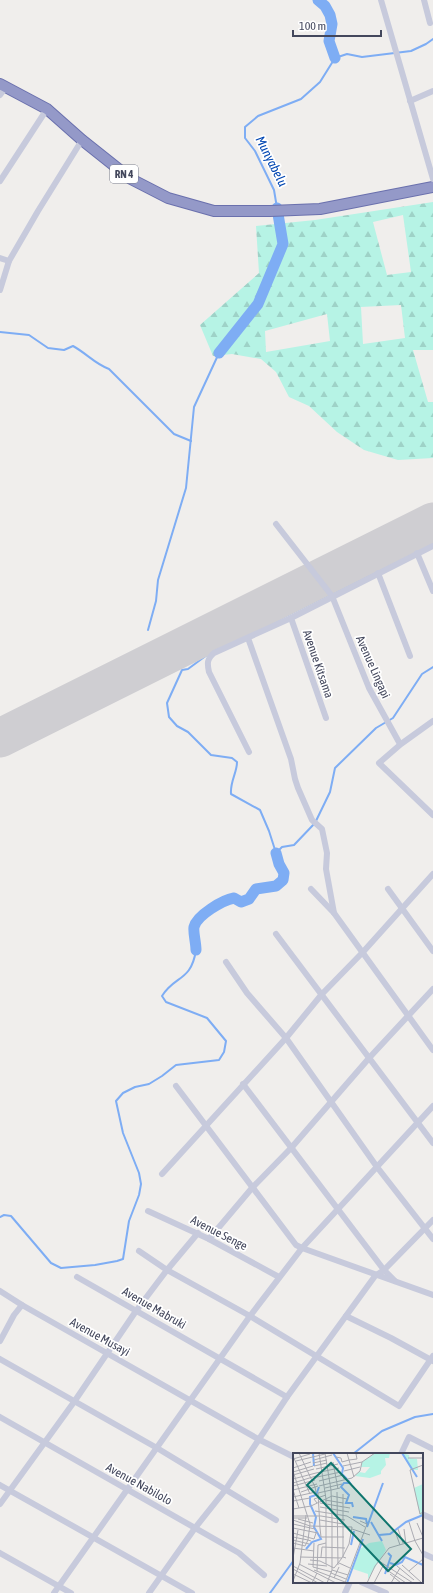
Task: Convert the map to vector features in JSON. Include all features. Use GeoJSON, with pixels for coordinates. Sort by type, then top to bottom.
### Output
{"type":"FeatureCollection","features":[{"type":"Feature","properties":{"kind":"highway","name":"RN 4"},"geometry":{"type":"LineString","coordinates":[[2,89],[47,109],[82,140],[131,179],[168,198],[214,211],[281,211],[320,209],[433,188]]}},
{"type":"Feature","properties":{"kind":"street"},"geometry":{"type":"LineString","coordinates":[[381,0],[433,179]]}},
{"type":"Feature","properties":{"kind":"street"},"geometry":{"type":"LineString","coordinates":[[424,0],[430,23]]}},
{"type":"Feature","properties":{"kind":"street"},"geometry":{"type":"LineString","coordinates":[[410,101],[433,91]]}},
{"type":"Feature","properties":{"kind":"street"},"geometry":{"type":"LineString","coordinates":[[0,181],[47,109]]}},
{"type":"Feature","properties":{"kind":"street"},"geometry":{"type":"LineString","coordinates":[[0,290],[9,261],[82,140]]}},
{"type":"Feature","properties":{"kind":"street"},"geometry":{"type":"LineString","coordinates":[[0,258],[9,261]]}},
{"type":"Feature","properties":{"kind":"street","name":"Avenue Lingapi"},"geometry":{"type":"LineString","coordinates":[[276,524],[332,596],[369,688],[400,744]]}},
{"type":"Feature","properties":{"kind":"street"},"geometry":{"type":"LineString","coordinates":[[249,752],[208,672],[208,661],[214,654],[291,618],[433,546]]}},
{"type":"Feature","properties":{"kind":"street"},"geometry":{"type":"LineString","coordinates":[[417,554],[433,591]]}},
{"type":"Feature","properties":{"kind":"street"},"geometry":{"type":"LineString","coordinates":[[378,573],[410,656]]}},
{"type":"Feature","properties":{"kind":"street","name":"Avenue Kitsama"},"geometry":{"type":"LineString","coordinates":[[291,618],[326,718]]}},
{"type":"Feature","properties":{"kind":"street"},"geometry":{"type":"LineString","coordinates":[[248,638],[292,759],[295,779],[312,820],[322,829],[327,853],[326,870],[334,913],[338,921],[363,952],[433,1050]]}},
{"type":"Feature","properties":{"kind":"street"},"geometry":{"type":"LineString","coordinates":[[433,721],[400,744],[379,762],[379,764],[433,816]]}},
{"type":"Feature","properties":{"kind":"street"},"geometry":{"type":"LineString","coordinates":[[162,1174],[286,1038],[322,994],[363,952],[433,874]]}},
{"type":"Feature","properties":{"kind":"street"},"geometry":{"type":"LineString","coordinates":[[310,889],[334,913]]}},
{"type":"Feature","properties":{"kind":"street"},"geometry":{"type":"LineString","coordinates":[[388,889],[433,951]]}},
{"type":"Feature","properties":{"kind":"street"},"geometry":{"type":"LineString","coordinates":[[276,934],[370,1057],[433,1143]]}},
{"type":"Feature","properties":{"kind":"street"},"geometry":{"type":"LineString","coordinates":[[226,962],[247,993],[286,1038],[377,1166],[433,1239]]}},
{"type":"Feature","properties":{"kind":"street"},"geometry":{"type":"LineString","coordinates":[[209,1239],[252,1188],[292,1147],[370,1057],[433,989]]}},
{"type":"Feature","properties":{"kind":"street"},"geometry":{"type":"LineString","coordinates":[[243,1084],[384,1270],[396,1282]]}},
{"type":"Feature","properties":{"kind":"street"},"geometry":{"type":"LineString","coordinates":[[176,1086],[296,1245],[375,1276],[433,1295]]}},
{"type":"Feature","properties":{"kind":"street"},"geometry":{"type":"LineString","coordinates":[[54,1593],[279,1277],[302,1248],[433,1106]]}},
{"type":"Feature","properties":{"kind":"street","name":"Avenue Senge"},"geometry":{"type":"LineString","coordinates":[[148,1211],[198,1233],[279,1277]]}},
{"type":"Feature","properties":{"kind":"street"},"geometry":{"type":"LineString","coordinates":[[149,1593],[195,1528],[226,1489],[260,1440],[287,1397],[375,1276],[384,1270],[433,1220]]}},
{"type":"Feature","properties":{"kind":"street"},"geometry":{"type":"LineString","coordinates":[[0,1504],[74,1402],[136,1311],[167,1270],[198,1233]]}},
{"type":"Feature","properties":{"kind":"street"},"geometry":{"type":"LineString","coordinates":[[139,1251],[167,1270],[250,1316],[399,1406],[432,1359],[346,1316]]}},
{"type":"Feature","properties":{"kind":"street","name":"Avenue Mabruki"},"geometry":{"type":"LineString","coordinates":[[77,1277],[287,1397]]}},
{"type":"Feature","properties":{"kind":"street","name":"Avenue Musayi"},"geometry":{"type":"LineString","coordinates":[[0,1291],[22,1306],[260,1440],[293,1456]]}},
{"type":"Feature","properties":{"kind":"street"},"geometry":{"type":"LineString","coordinates":[[0,1341],[14,1316],[22,1306]]}},
{"type":"Feature","properties":{"kind":"street"},"geometry":{"type":"LineString","coordinates":[[0,1359],[157,1448],[276,1520]]}},
{"type":"Feature","properties":{"kind":"street","name":"Avenue Nabilolo"},"geometry":{"type":"LineString","coordinates":[[0,1418],[239,1553],[264,1575]]}},
{"type":"Feature","properties":{"kind":"street"},"geometry":{"type":"LineString","coordinates":[[401,1453],[409,1437],[433,1449]]}},
{"type":"Feature","properties":{"kind":"street"},"geometry":{"type":"LineString","coordinates":[[0,1485],[192,1593]]}},
{"type":"Feature","properties":{"kind":"street"},"geometry":{"type":"LineString","coordinates":[[423,1514],[433,1519]]}},
{"type":"Feature","properties":{"kind":"street"},"geometry":{"type":"LineString","coordinates":[[0,1553],[71,1593]]}},
{"type":"Feature","properties":{"kind":"street"},"geometry":{"type":"LineString","coordinates":[[423,1553],[433,1558]]}},
{"type":"Feature","properties":{"kind":"street"},"geometry":{"type":"LineString","coordinates":[[345,1593],[350,1583]]}},
{"type":"Feature","properties":{"kind":"street"},"geometry":{"type":"LineString","coordinates":[[363,1583],[386,1593]]}},
{"type":"Feature","properties":{"kind":"green space"},"geometry":{"type":"Polygon","coordinates":[[[433,202],[433,350],[413,350],[428,402],[433,402],[433,458],[398,460],[364,450],[337,432],[309,406],[289,397],[276,372],[261,359],[232,354],[213,356],[200,325],[259,273],[256,226],[315,220],[433,202]],[[403,215],[373,222],[387,275],[411,272],[403,215]],[[401,305],[361,307],[363,344],[405,338],[401,305]],[[327,314],[265,331],[266,352],[330,341],[327,314]]]}},
{"type":"Feature","properties":{"kind":"waterway","name":"Munyabelu"},"geometry":{"type":"LineString","coordinates":[[318,0],[325,6],[330,15],[332,24],[329,41],[335,58]]}},
{"type":"Feature","properties":{"kind":"waterway","name":"Munyabelu"},"geometry":{"type":"LineString","coordinates":[[277,208],[274,190],[255,151],[245,138],[245,127],[258,116],[301,99],[320,82],[335,58],[347,54],[362,57],[411,51],[433,39]]}},
{"type":"Feature","properties":{"kind":"waterway","name":"Munyabelu"},"geometry":{"type":"LineString","coordinates":[[219,353],[258,304],[283,244],[277,208]]}},
{"type":"Feature","properties":{"kind":"waterway"},"geometry":{"type":"LineString","coordinates":[[0,332],[29,335],[48,348],[64,350],[73,346],[109,369],[174,434],[191,441]]}},
{"type":"Feature","properties":{"kind":"waterway"},"geometry":{"type":"LineString","coordinates":[[148,630],[156,601],[158,580],[186,488],[194,407],[219,353]]}},
{"type":"Feature","properties":{"kind":"waterway"},"geometry":{"type":"LineString","coordinates":[[255,631],[433,543]]}},
{"type":"Feature","properties":{"kind":"waterway"},"geometry":{"type":"LineString","coordinates":[[211,652],[188,669],[182,670],[167,703],[169,717],[177,726],[188,732],[211,755],[232,758],[237,762],[231,794],[260,810],[276,853],[282,847],[294,845],[315,823],[330,792],[335,768],[376,728],[393,718],[422,674],[433,667]]}},
{"type":"Feature","properties":{"kind":"waterway","name":"Munyabelu"},"geometry":{"type":"LineString","coordinates":[[196,950],[194,927],[196,922],[205,913],[229,899],[234,898],[241,902],[249,899],[256,889],[276,886],[283,880],[284,873],[279,864],[276,853]]}},
{"type":"Feature","properties":{"kind":"waterway"},"geometry":{"type":"LineString","coordinates":[[0,1217],[4,1215],[11,1216],[51,1263],[61,1268],[95,1265],[123,1259],[129,1221],[139,1195],[141,1184],[139,1173],[123,1133],[116,1101],[123,1093],[135,1087],[149,1084],[176,1065],[219,1060],[224,1052],[226,1041],[207,1018],[166,1002],[162,996],[167,989],[182,977],[190,968],[194,960],[196,950]]}},
{"type":"Feature","properties":{"kind":"waterway"},"geometry":{"type":"LineString","coordinates":[[354,1453],[382,1431],[415,1417],[433,1414]]}},
{"type":"Feature","properties":{"kind":"waterway"},"geometry":{"type":"LineString","coordinates":[[270,1593],[293,1561]]}},
{"type":"Feature","properties":{"kind":"runway"},"geometry":{"type":"LineString","coordinates":[[0,738],[433,522]]}}]}
